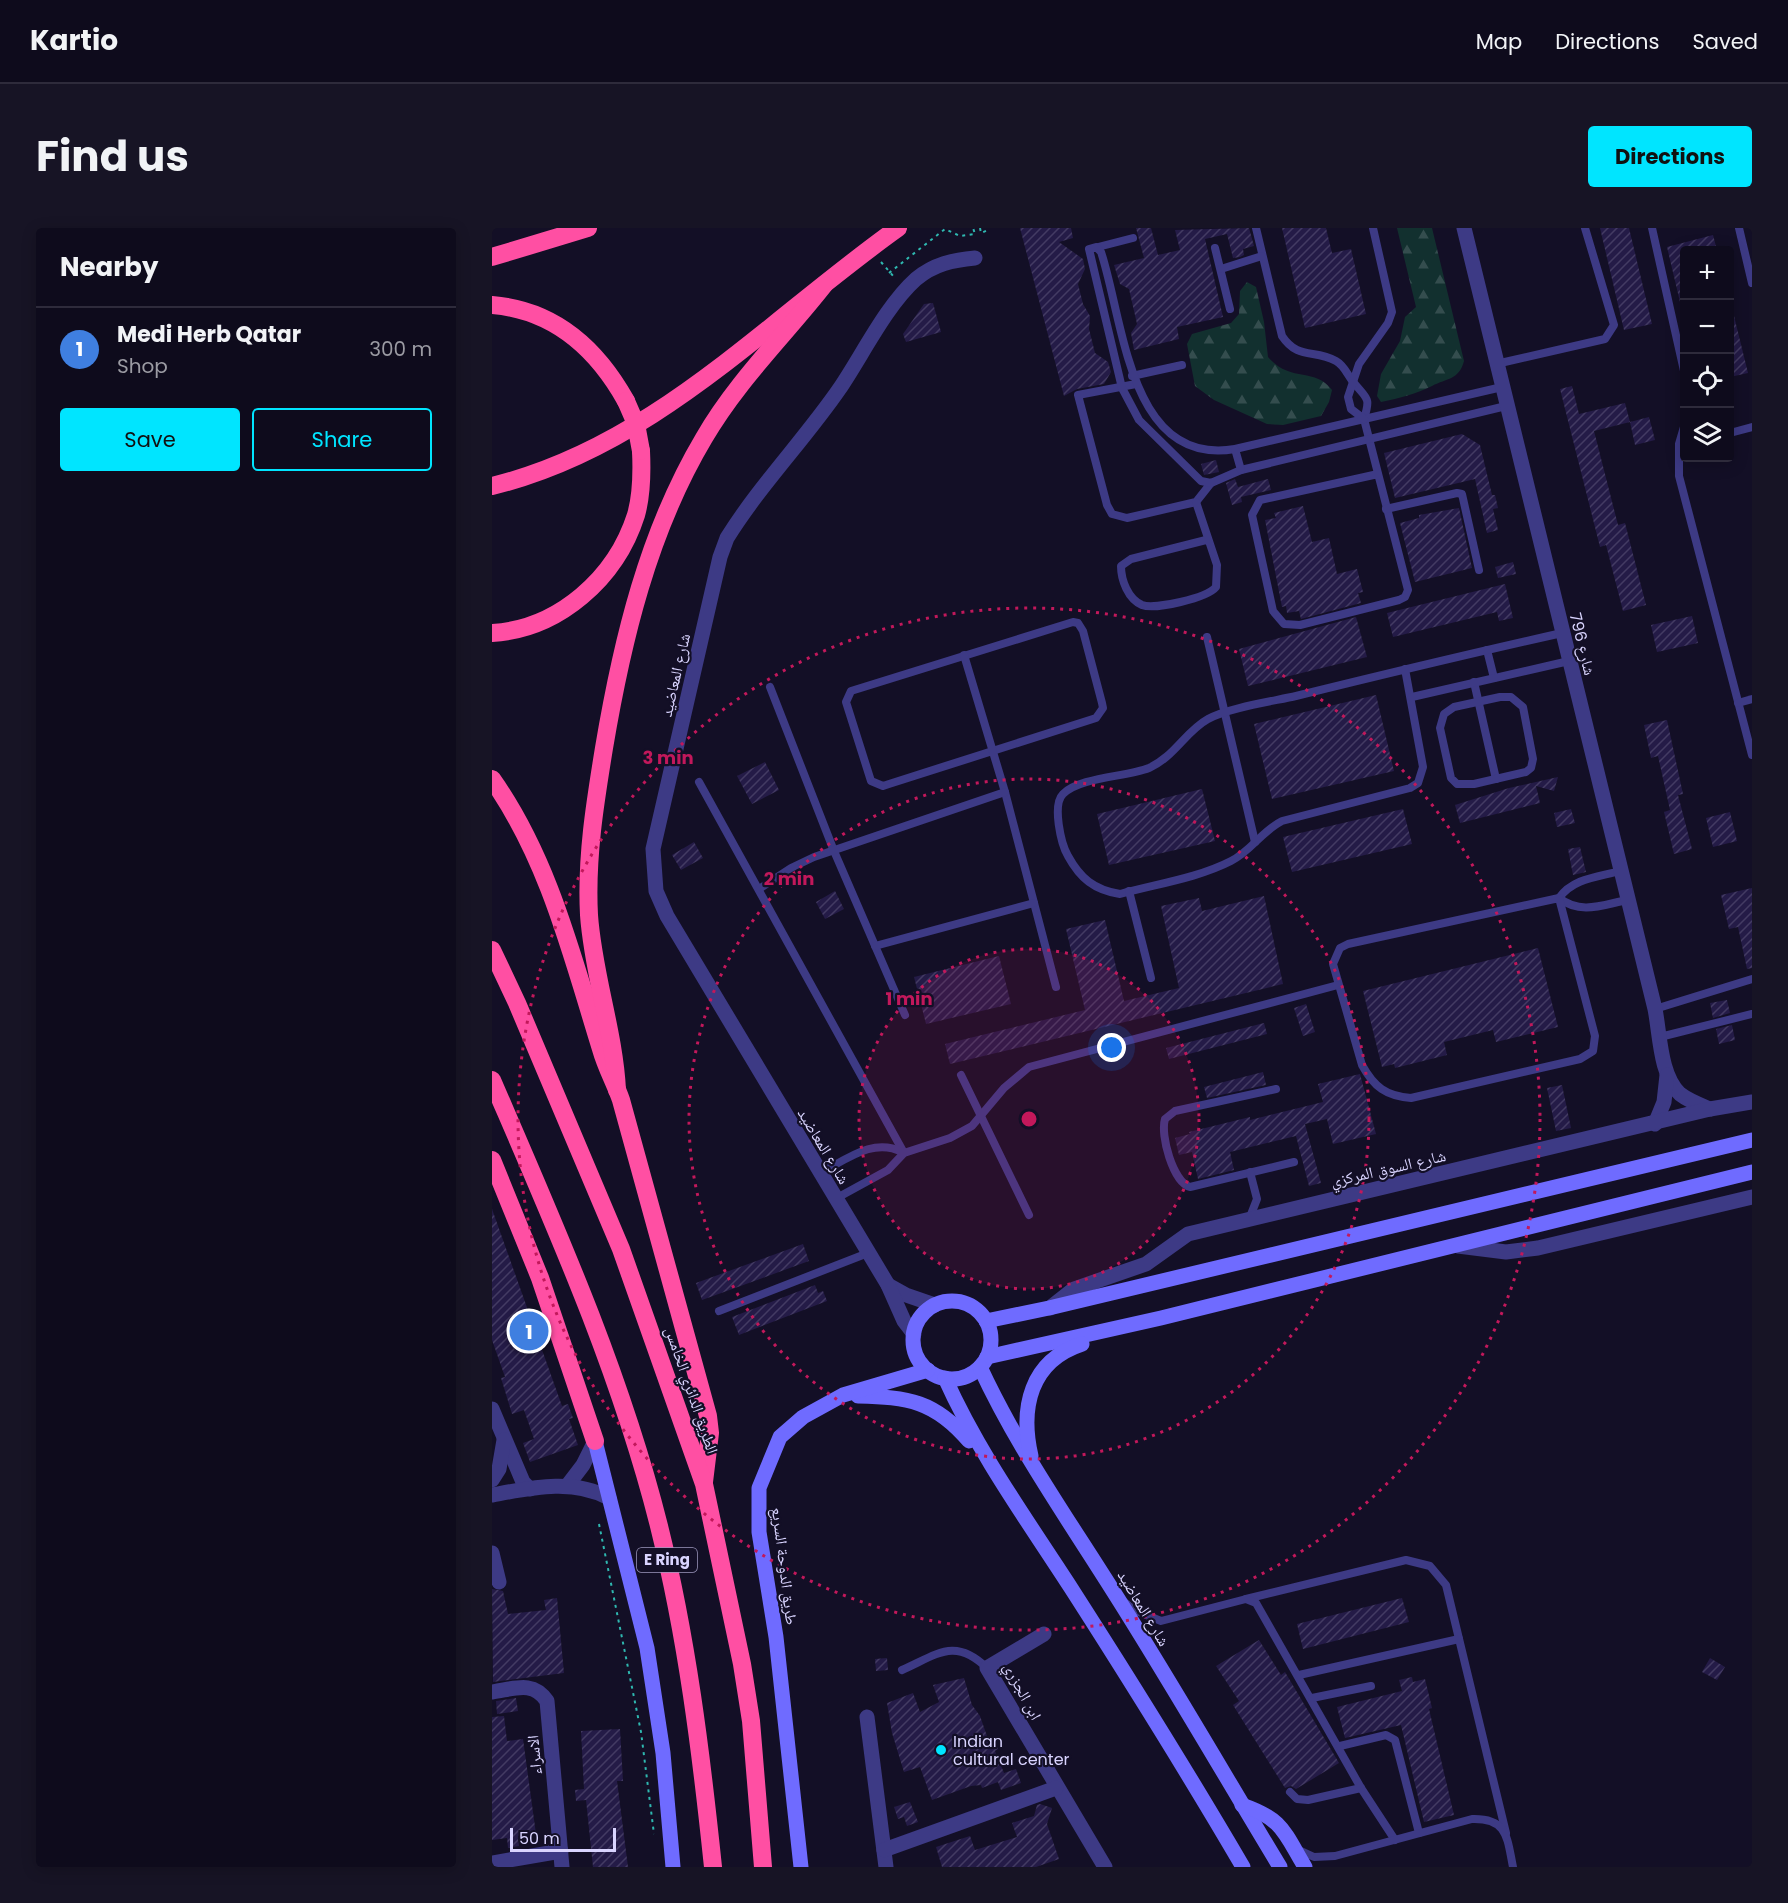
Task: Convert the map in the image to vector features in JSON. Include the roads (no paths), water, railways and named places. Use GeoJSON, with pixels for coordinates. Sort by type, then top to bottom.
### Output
{"type":"FeatureCollection","features":[{"type":"Feature","properties":{"kind":"highway"},"geometry":{"type":"LineString","coordinates":[[492,257],[588,228]]}},
{"type":"Feature","properties":{"kind":"highway"},"geometry":{"type":"LineString","coordinates":[[492,486],[556,466],[608,442],[644,421],[718,369],[898,228]]}},
{"type":"Feature","properties":{"kind":"highway"},"geometry":{"type":"LineString","coordinates":[[617,1090],[616,1063],[592,948],[590,848],[611,706],[634,613],[662,523],[676,487],[704,437],[742,381],[824,285]]}},
{"type":"Feature","properties":{"kind":"highway"},"geometry":{"type":"LineString","coordinates":[[492,305],[536,315],[565,329],[597,357],[610,373],[636,424],[641,451],[642,482],[636,513],[625,543],[608,570],[587,593],[561,612],[533,625],[492,633]]}},
{"type":"Feature","properties":{"kind":"highway"},"geometry":{"type":"LineString","coordinates":[[492,779],[519,822],[552,893],[602,1052],[617,1090],[708,1416],[710,1433],[704,1484]]}},
{"type":"Feature","properties":{"kind":"highway","name":"الطريق الدائري الخامس"},"geometry":{"type":"LineString","coordinates":[[492,950],[517,1003],[621,1249],[704,1484],[744,1675],[756,1774],[763,1867]]}},
{"type":"Feature","properties":{"kind":"highway","name":"E Ring"},"geometry":{"type":"LineString","coordinates":[[492,1080],[572,1265],[630,1425],[650,1491],[673,1586],[690,1680],[713,1867]]}},
{"type":"Feature","properties":{"kind":"highway"},"geometry":{"type":"LineString","coordinates":[[492,1160],[543,1287],[595,1442]]}},
{"type":"Feature","properties":{"kind":"street","name":"شارع 796"},"geometry":{"type":"LineString","coordinates":[[1464,228],[1655,1009],[1667,1070],[1678,1093],[1710,1109]]}},
{"type":"Feature","properties":{"kind":"street","name":"شارع المعاضيد"},"geometry":{"type":"LineString","coordinates":[[914,1334],[904,1321],[888,1285],[835,1200],[661,905],[653,874],[653,849],[720,557],[727,537],[839,389],[909,288],[929,270],[950,260],[975,258]]}},
{"type":"Feature","properties":{"kind":"street","name":"شارع 796"},"geometry":{"type":"LineString","coordinates":[[1655,1124],[1664,1102],[1667,1070]]}},
{"type":"Feature","properties":{"kind":"street","name":"شارع السوق المركزي"},"geometry":{"type":"LineString","coordinates":[[1049,1308],[1074,1289],[1146,1264],[1188,1234],[1710,1109],[1752,1102]]}},
{"type":"Feature","properties":{"kind":"street","name":"شارع السوق المركزي"},"geometry":{"type":"LineString","coordinates":[[986,1321],[1049,1308],[1752,1140]]}},
{"type":"Feature","properties":{"kind":"street"},"geometry":{"type":"LineString","coordinates":[[935,1305],[917,1322],[914,1334],[917,1354],[928,1370],[945,1377],[964,1377],[984,1362],[1752,1172]]}},
{"type":"Feature","properties":{"kind":"street"},"geometry":{"type":"LineString","coordinates":[[1458,1246],[1490,1251],[1530,1250],[1752,1197]]}},
{"type":"Feature","properties":{"kind":"street"},"geometry":{"type":"LineString","coordinates":[[888,1285],[906,1295],[935,1305],[958,1301],[979,1311],[986,1321],[991,1338],[984,1362]]}},
{"type":"Feature","properties":{"kind":"street"},"geometry":{"type":"LineString","coordinates":[[1033,1465],[1026,1419],[1030,1395],[1042,1369],[1066,1349],[1161,1318]]}},
{"type":"Feature","properties":{"kind":"street","name":"شارع المعاضيد"},"geometry":{"type":"LineString","coordinates":[[984,1362],[1005,1418],[1280,1867]]}},
{"type":"Feature","properties":{"kind":"street","name":"طريق الدوحة السريع"},"geometry":{"type":"LineString","coordinates":[[801,1867],[776,1637],[759,1532],[759,1488],[780,1437],[803,1417],[843,1395],[928,1370]]}},
{"type":"Feature","properties":{"kind":"street"},"geometry":{"type":"LineString","coordinates":[[945,1377],[961,1414],[997,1474],[1088,1614],[1243,1867]]}},
{"type":"Feature","properties":{"kind":"street"},"geometry":{"type":"LineString","coordinates":[[843,1395],[897,1397],[928,1406],[954,1424],[997,1474]]}},
{"type":"Feature","properties":{"kind":"street"},"geometry":{"type":"LineString","coordinates":[[492,1409],[523,1482],[530,1489]]}},
{"type":"Feature","properties":{"kind":"street"},"geometry":{"type":"LineString","coordinates":[[492,1480],[499,1470],[504,1440]]}},
{"type":"Feature","properties":{"kind":"street"},"geometry":{"type":"LineString","coordinates":[[567,1486],[583,1465],[595,1442]]}},
{"type":"Feature","properties":{"kind":"street"},"geometry":{"type":"LineString","coordinates":[[595,1442],[635,1591],[651,1670],[663,1753],[673,1867]]}},
{"type":"Feature","properties":{"kind":"street"},"geometry":{"type":"LineString","coordinates":[[492,1495],[567,1486],[589,1489],[609,1498]]}},
{"type":"Feature","properties":{"kind":"street"},"geometry":{"type":"LineString","coordinates":[[492,1553],[499,1582]]}},
{"type":"Feature","properties":{"kind":"street","name":"ابن الجزري"},"geometry":{"type":"LineString","coordinates":[[1044,1634],[987,1668],[1056,1788],[1105,1867]]}},
{"type":"Feature","properties":{"kind":"street","name":"الاسراء"},"geometry":{"type":"LineString","coordinates":[[492,1692],[529,1686],[536,1689],[547,1701],[562,1867]]}},
{"type":"Feature","properties":{"kind":"street"},"geometry":{"type":"LineString","coordinates":[[867,1717],[886,1867]]}},
{"type":"Feature","properties":{"kind":"street"},"geometry":{"type":"LineString","coordinates":[[884,1850],[1056,1788]]}},
{"type":"Feature","properties":{"kind":"street"},"geometry":{"type":"LineString","coordinates":[[1242,1805],[1267,1814],[1276,1821],[1305,1867]]}},
{"type":"Feature","properties":{"kind":"street"},"geometry":{"type":"LineString","coordinates":[[1232,1847],[1235,1867]]}},
{"type":"Feature","properties":{"kind":"street"},"geometry":{"type":"LineString","coordinates":[[492,1863],[561,1851]]}},
{"type":"Feature","properties":{"kind":"lane"},"geometry":{"type":"LineString","coordinates":[[1256,228],[1282,336],[1290,348],[1335,361],[1343,366],[1354,383],[1366,393],[1368,405],[1364,419],[1408,590],[1406,597],[1300,625],[1291,626],[1277,619],[1252,515],[1255,504],[1260,500],[1378,474]]}},
{"type":"Feature","properties":{"kind":"lane"},"geometry":{"type":"LineString","coordinates":[[1364,419],[1351,409],[1348,397],[1359,364],[1388,322],[1392,312],[1373,228]]}},
{"type":"Feature","properties":{"kind":"lane"},"geometry":{"type":"LineString","coordinates":[[1496,364],[1605,339],[1611,331],[1614,325],[1585,228]]}},
{"type":"Feature","properties":{"kind":"lane"},"geometry":{"type":"LineString","coordinates":[[1652,228],[1680,354]]}},
{"type":"Feature","properties":{"kind":"lane"},"geometry":{"type":"LineString","coordinates":[[1739,228],[1752,283]]}},
{"type":"Feature","properties":{"kind":"lane"},"geometry":{"type":"LineString","coordinates":[[1133,238],[1092,247],[1089,253],[1122,388],[1139,420],[1153,436],[1201,481],[1212,483]]}},
{"type":"Feature","properties":{"kind":"lane"},"geometry":{"type":"LineString","coordinates":[[1098,247],[1134,380],[1152,414],[1183,442],[1207,451],[1235,449],[1502,387]]}},
{"type":"Feature","properties":{"kind":"lane"},"geometry":{"type":"LineString","coordinates":[[1215,248],[1230,309]]}},
{"type":"Feature","properties":{"kind":"lane"},"geometry":{"type":"LineString","coordinates":[[1221,269],[1262,256]]}},
{"type":"Feature","properties":{"kind":"lane"},"geometry":{"type":"LineString","coordinates":[[1182,365],[1134,380],[1122,388],[1078,395],[1110,511],[1115,516],[1127,518],[1196,502],[1212,483],[1240,470],[1506,406]]}},
{"type":"Feature","properties":{"kind":"lane"},"geometry":{"type":"LineString","coordinates":[[1734,432],[1752,428]]}},
{"type":"Feature","properties":{"kind":"lane"},"geometry":{"type":"LineString","coordinates":[[1235,449],[1240,470]]}},
{"type":"Feature","properties":{"kind":"lane"},"geometry":{"type":"LineString","coordinates":[[1680,462],[1679,476],[1752,755]]}},
{"type":"Feature","properties":{"kind":"lane"},"geometry":{"type":"LineString","coordinates":[[1386,509],[1456,493],[1462,494],[1479,570]]}},
{"type":"Feature","properties":{"kind":"lane"},"geometry":{"type":"LineString","coordinates":[[1196,502],[1218,577],[1216,587],[1212,593],[1174,602],[1144,606],[1132,599],[1121,575],[1121,566],[1131,559],[1206,540]]}},
{"type":"Feature","properties":{"kind":"lane"},"geometry":{"type":"LineString","coordinates":[[1073,622],[1078,623],[1083,631],[1102,703],[1100,715],[890,784],[877,785],[868,775],[847,709],[846,702],[851,691],[964,655],[1073,622]]}},
{"type":"Feature","properties":{"kind":"lane"},"geometry":{"type":"LineString","coordinates":[[1405,669],[1422,751],[1423,767],[1418,783],[1397,792],[1282,821],[1270,826],[1256,842],[1233,860],[1217,867],[1120,894],[1091,885],[1078,872],[1063,847],[1059,823],[1060,800],[1064,793],[1082,784],[1151,767],[1168,756],[1209,718],[1405,669],[1562,633]]}},
{"type":"Feature","properties":{"kind":"lane"},"geometry":{"type":"LineString","coordinates":[[1207,637],[1256,842]]}},
{"type":"Feature","properties":{"kind":"lane"},"geometry":{"type":"LineString","coordinates":[[1487,650],[1494,678]]}},
{"type":"Feature","properties":{"kind":"lane"},"geometry":{"type":"LineString","coordinates":[[964,655],[1005,792],[1056,987]]}},
{"type":"Feature","properties":{"kind":"lane"},"geometry":{"type":"LineString","coordinates":[[1412,697],[1569,661]]}},
{"type":"Feature","properties":{"kind":"lane"},"geometry":{"type":"LineString","coordinates":[[1474,682],[1496,779]]}},
{"type":"Feature","properties":{"kind":"lane"},"geometry":{"type":"LineString","coordinates":[[770,687],[834,850],[905,1015]]}},
{"type":"Feature","properties":{"kind":"lane"},"geometry":{"type":"LineString","coordinates":[[1511,697],[1523,707],[1533,764],[1526,772],[1461,784],[1451,778],[1440,728],[1443,714],[1454,707],[1478,702],[1511,697]]}},
{"type":"Feature","properties":{"kind":"lane"},"geometry":{"type":"LineString","coordinates":[[1738,702],[1752,699]]}},
{"type":"Feature","properties":{"kind":"lane"},"geometry":{"type":"LineString","coordinates":[[699,782],[904,1153]]}},
{"type":"Feature","properties":{"kind":"lane"},"geometry":{"type":"LineString","coordinates":[[759,889],[790,868],[834,850],[1005,792]]}},
{"type":"Feature","properties":{"kind":"lane"},"geometry":{"type":"LineString","coordinates":[[1559,898],[1595,1036],[1593,1051],[1580,1059],[1411,1098],[1396,1097],[1382,1091],[1371,1080],[1362,1065],[1338,985],[1333,964],[1334,955],[1348,944],[1559,898],[1570,885],[1620,872]]}},
{"type":"Feature","properties":{"kind":"lane"},"geometry":{"type":"LineString","coordinates":[[1129,891],[1151,978]]}},
{"type":"Feature","properties":{"kind":"lane"},"geometry":{"type":"LineString","coordinates":[[1559,898],[1568,905],[1585,909],[1627,900]]}},
{"type":"Feature","properties":{"kind":"lane"},"geometry":{"type":"LineString","coordinates":[[875,945],[1034,903]]}},
{"type":"Feature","properties":{"kind":"lane"},"geometry":{"type":"LineString","coordinates":[[1655,1009],[1752,979]]}},
{"type":"Feature","properties":{"kind":"lane"},"geometry":{"type":"LineString","coordinates":[[835,1200],[888,1170],[904,1153],[962,1133],[981,1117],[1004,1088],[1029,1067],[1338,985]]}},
{"type":"Feature","properties":{"kind":"lane"},"geometry":{"type":"LineString","coordinates":[[1660,1037],[1752,1014]]}},
{"type":"Feature","properties":{"kind":"lane"},"geometry":{"type":"LineString","coordinates":[[962,1075],[1029,1215]]}},
{"type":"Feature","properties":{"kind":"lane"},"geometry":{"type":"LineString","coordinates":[[1276,1089],[1175,1111],[1165,1119],[1163,1126],[1176,1176],[1184,1185],[1196,1186],[1294,1162]]}},
{"type":"Feature","properties":{"kind":"lane"},"geometry":{"type":"LineString","coordinates":[[820,1173],[868,1148],[886,1146],[904,1153]]}},
{"type":"Feature","properties":{"kind":"lane"},"geometry":{"type":"LineString","coordinates":[[1246,1220],[1255,1210],[1257,1199],[1250,1172]]}},
{"type":"Feature","properties":{"kind":"lane"},"geometry":{"type":"LineString","coordinates":[[1257,1199],[1278,1212]]}},
{"type":"Feature","properties":{"kind":"lane"},"geometry":{"type":"LineString","coordinates":[[719,1311],[868,1253]]}},
{"type":"Feature","properties":{"kind":"lane"},"geometry":{"type":"LineString","coordinates":[[1116,1596],[1139,1612],[1161,1621],[1406,1560],[1430,1566],[1446,1585],[1513,1867]]}},
{"type":"Feature","properties":{"kind":"lane"},"geometry":{"type":"LineString","coordinates":[[1246,1599],[1256,1603],[1261,1609],[1340,1746],[1361,1788],[1395,1840]]}},
{"type":"Feature","properties":{"kind":"lane"},"geometry":{"type":"LineString","coordinates":[[1299,1675],[1459,1639]]}},
{"type":"Feature","properties":{"kind":"lane"},"geometry":{"type":"LineString","coordinates":[[902,1670],[941,1653],[959,1650],[972,1653],[987,1668]]}},
{"type":"Feature","properties":{"kind":"lane"},"geometry":{"type":"LineString","coordinates":[[1312,1698],[1371,1686]]}},
{"type":"Feature","properties":{"kind":"lane"},"geometry":{"type":"LineString","coordinates":[[1309,1713],[1318,1708]]}},
{"type":"Feature","properties":{"kind":"lane"},"geometry":{"type":"LineString","coordinates":[[1340,1746],[1386,1736],[1395,1740],[1419,1833]]}},
{"type":"Feature","properties":{"kind":"lane"},"geometry":{"type":"LineString","coordinates":[[1290,1792],[1297,1799],[1308,1800],[1361,1788]]}},
{"type":"Feature","properties":{"kind":"lane"},"geometry":{"type":"LineString","coordinates":[[1291,1844],[1304,1854],[1322,1857],[1472,1819],[1486,1819],[1497,1824],[1506,1833]]}},
{"type":"Feature","properties":{"kind":"place","name":"Medi Herb Qatar"},"geometry":{"type":"Point","coordinates":[529,1331]}},
{"type":"Feature","properties":{"kind":"place","name":"Indian cultural center"},"geometry":{"type":"Point","coordinates":[941,1750]}}]}
